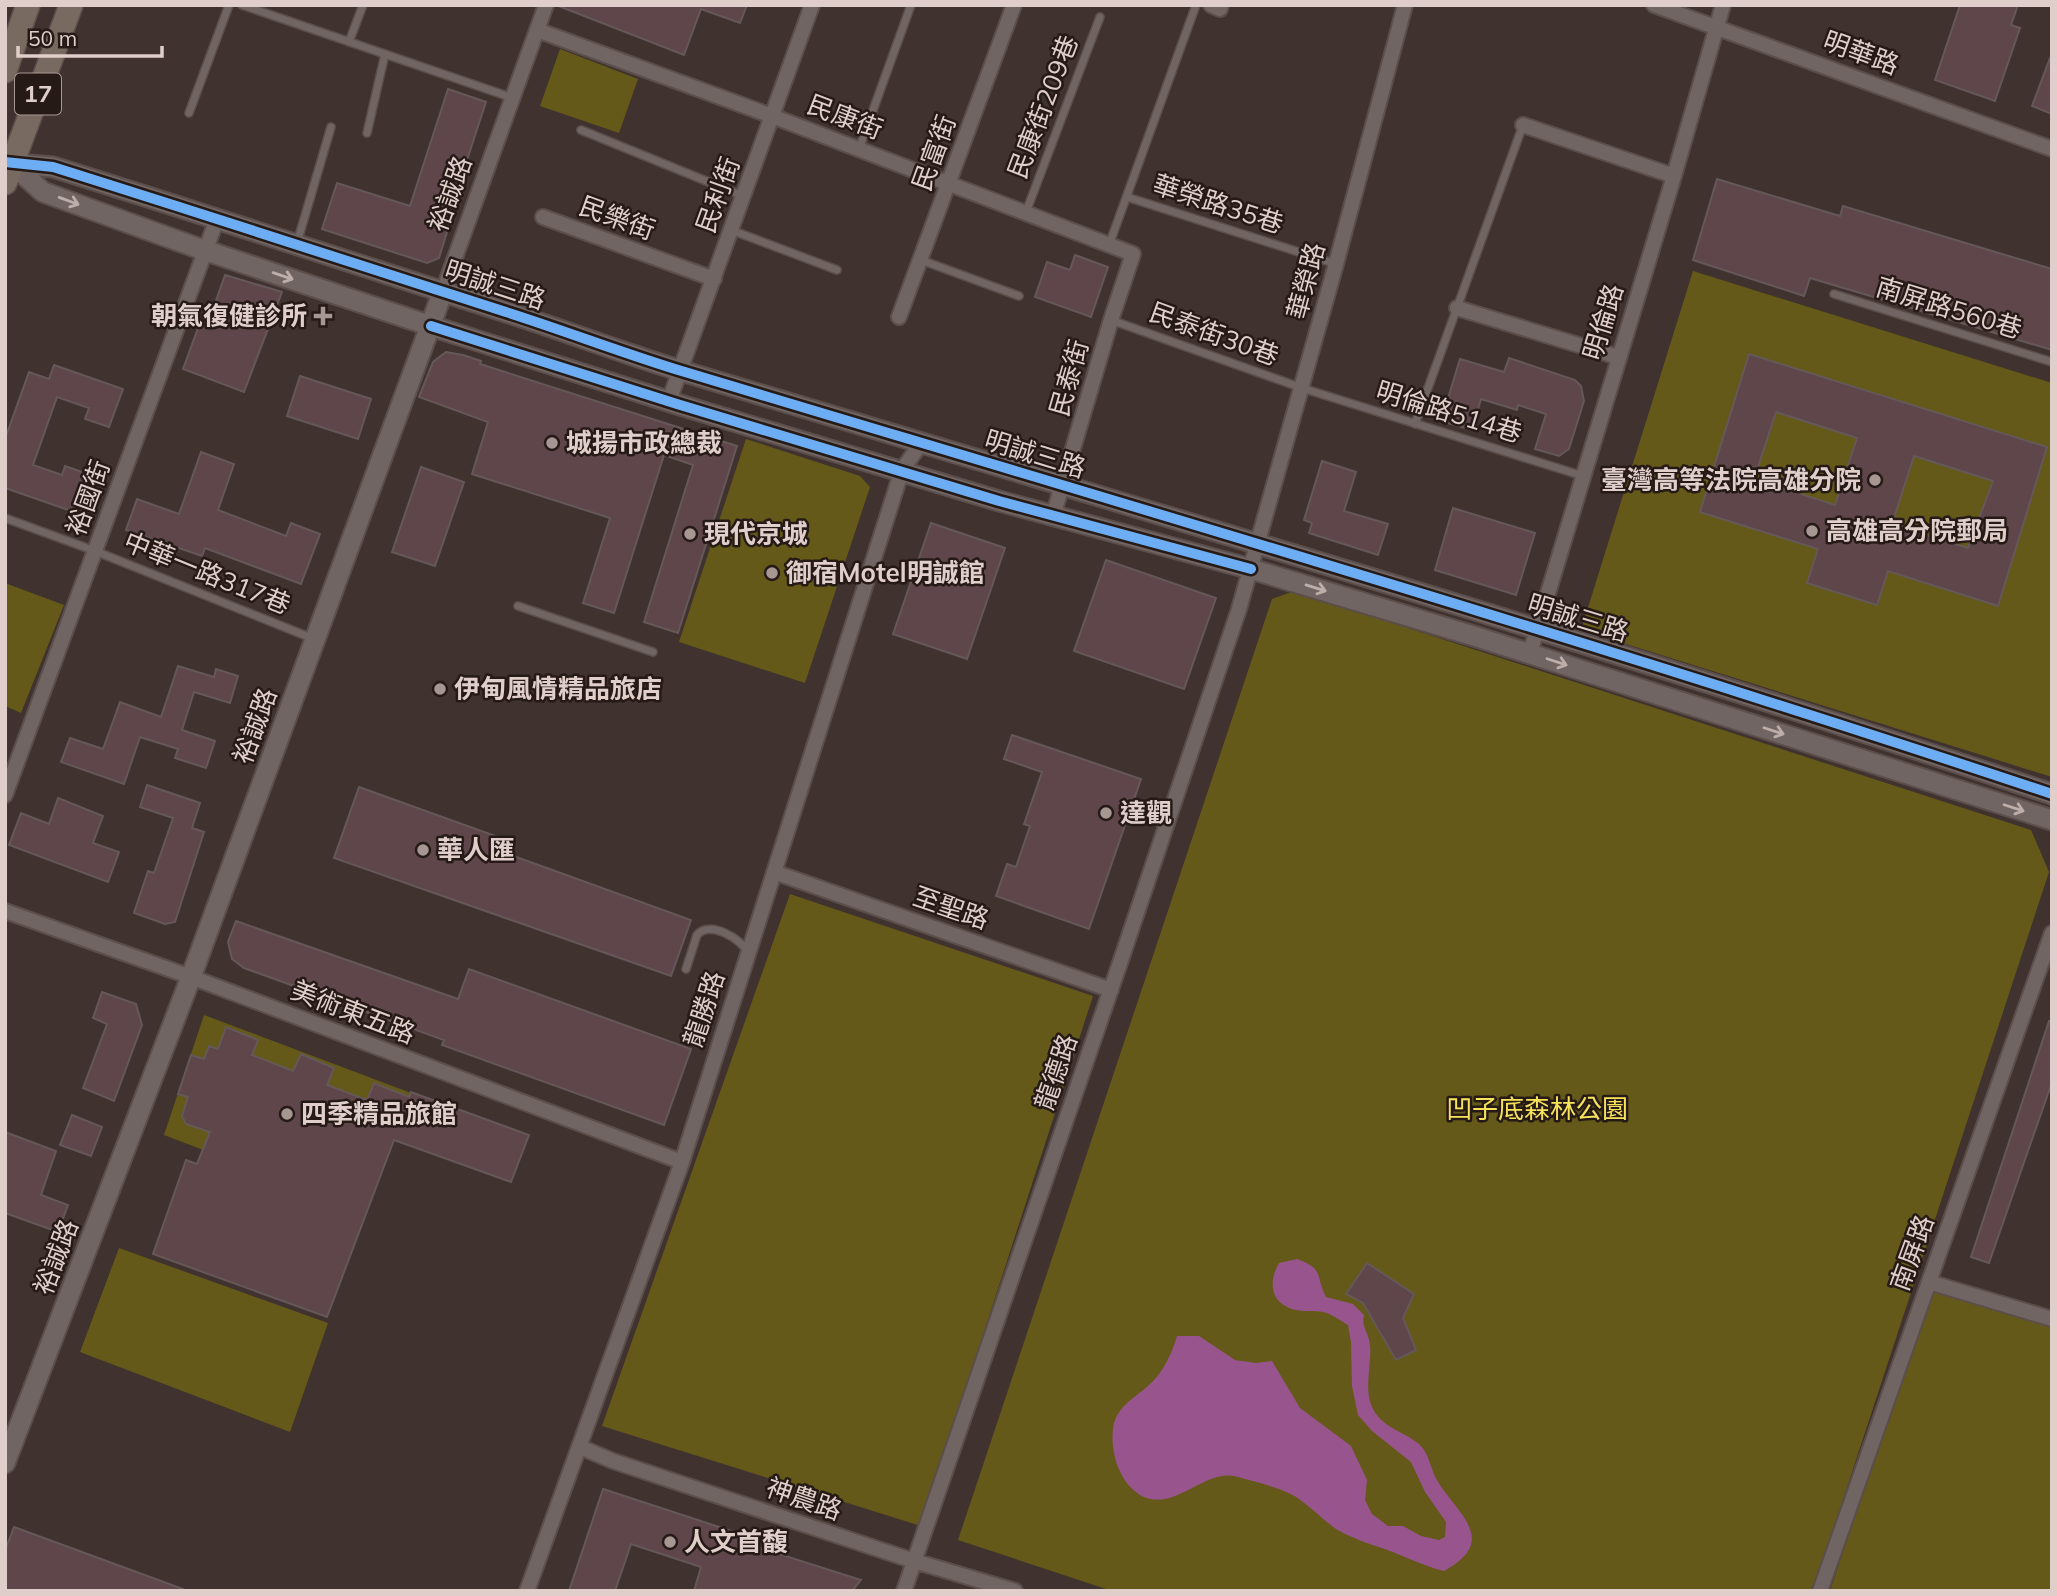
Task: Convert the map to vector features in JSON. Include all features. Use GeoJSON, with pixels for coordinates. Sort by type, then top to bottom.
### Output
{"type":"FeatureCollection","features":[{"type":"Feature","properties":{"kind":"main road","name":"17"},"geometry":{"type":"LineString","coordinates":[[5,71],[28,5]]}},
{"type":"Feature","properties":{"kind":"main road","name":"17"},"geometry":{"type":"LineString","coordinates":[[8,170],[71,5]]}},
{"type":"Feature","properties":{"kind":"street","name":"裕誠路"},"geometry":{"type":"LineString","coordinates":[[7,1453],[191,977],[431,326],[546,5]]}},
{"type":"Feature","properties":{"kind":"street","name":"民利街"},"geometry":{"type":"LineString","coordinates":[[669,401],[812,5]]}},
{"type":"Feature","properties":{"kind":"street","name":"民富街"},"geometry":{"type":"LineString","coordinates":[[900,317],[1014,5]]}},
{"type":"Feature","properties":{"kind":"street","name":"華榮路"},"geometry":{"type":"LineString","coordinates":[[1251,569],[1405,5]]}},
{"type":"Feature","properties":{"kind":"street","name":"明華路"},"geometry":{"type":"LineString","coordinates":[[1654,5],[2052,149]]}},
{"type":"Feature","properties":{"kind":"street","name":"明倫路"},"geometry":{"type":"LineString","coordinates":[[1530,653],[1723,5]]}},
{"type":"Feature","properties":{"kind":"street","name":"民康街"},"geometry":{"type":"LineString","coordinates":[[537,30],[772,116],[1133,254]]}},
{"type":"Feature","properties":{"kind":"street"},"geometry":{"type":"LineString","coordinates":[[1522,125],[1674,176]]}},
{"type":"Feature","properties":{"kind":"street","name":"明誠三路"},"geometry":{"type":"LineString","coordinates":[[8,170],[53,167],[443,291],[680,370],[1063,487],[1258,542],[2052,794]]}},
{"type":"Feature","properties":{"kind":"street","name":"明誠三路"},"geometry":{"type":"LineString","coordinates":[[8,170],[43,192],[431,326],[669,401],[1054,516],[1251,569],[1530,653],[2052,820]]}},
{"type":"Feature","properties":{"kind":"street","name":"民樂街"},"geometry":{"type":"LineString","coordinates":[[543,216],[714,279]]}},
{"type":"Feature","properties":{"kind":"street","name":"裕國街"},"geometry":{"type":"LineString","coordinates":[[5,795],[217,219]]}},
{"type":"Feature","properties":{"kind":"street","name":"民泰街"},"geometry":{"type":"LineString","coordinates":[[1054,516],[1133,254]]}},
{"type":"Feature","properties":{"kind":"street"},"geometry":{"type":"LineString","coordinates":[[1457,308],[1618,357]]}},
{"type":"Feature","properties":{"kind":"street","name":"龍勝路"},"geometry":{"type":"LineString","coordinates":[[527,1591],[682,1161],[902,470],[922,442]]}},
{"type":"Feature","properties":{"kind":"street","name":"龍德路"},"geometry":{"type":"LineString","coordinates":[[904,1591],[1111,990],[1251,569]]}},
{"type":"Feature","properties":{"kind":"street"},"geometry":{"type":"LineString","coordinates":[[1978,797],[1986,772]]}},
{"type":"Feature","properties":{"kind":"street","name":"至聖路"},"geometry":{"type":"LineString","coordinates":[[774,872],[1111,990]]}},
{"type":"Feature","properties":{"kind":"street","name":"美術東五路"},"geometry":{"type":"LineString","coordinates":[[5,911],[191,977],[682,1161]]}},
{"type":"Feature","properties":{"kind":"street","name":"南屏路"},"geometry":{"type":"LineString","coordinates":[[1821,1591],[2052,933]]}},
{"type":"Feature","properties":{"kind":"street"},"geometry":{"type":"LineString","coordinates":[[1929,1282],[2052,1319]]}},
{"type":"Feature","properties":{"kind":"street","name":"神農路"},"geometry":{"type":"LineString","coordinates":[[580,1447],[612,1461],[914,1561],[1014,1591]]}},
{"type":"Feature","properties":{"kind":"lane"},"geometry":{"type":"LineString","coordinates":[[189,113],[229,5]]}},
{"type":"Feature","properties":{"kind":"lane"},"geometry":{"type":"LineString","coordinates":[[242,5],[513,98]]}},
{"type":"Feature","properties":{"kind":"lane"},"geometry":{"type":"LineString","coordinates":[[349,42],[363,5]]}},
{"type":"Feature","properties":{"kind":"lane"},"geometry":{"type":"LineString","coordinates":[[859,149],[911,5]]}},
{"type":"Feature","properties":{"kind":"lane"},"geometry":{"type":"LineString","coordinates":[[1110,245],[1196,5]]}},
{"type":"Feature","properties":{"kind":"lane","name":"民康街209巷"},"geometry":{"type":"LineString","coordinates":[[1026,213],[1100,17]]}},
{"type":"Feature","properties":{"kind":"lane"},"geometry":{"type":"LineString","coordinates":[[367,133],[385,54]]}},
{"type":"Feature","properties":{"kind":"lane"},"geometry":{"type":"LineString","coordinates":[[1415,424],[1522,125]]}},
{"type":"Feature","properties":{"kind":"lane"},"geometry":{"type":"LineString","coordinates":[[297,244],[331,127]]}},
{"type":"Feature","properties":{"kind":"lane"},"geometry":{"type":"LineString","coordinates":[[581,130],[744,196]]}},
{"type":"Feature","properties":{"kind":"lane","name":"華榮路35巷"},"geometry":{"type":"LineString","coordinates":[[1127,197],[1336,264]]}},
{"type":"Feature","properties":{"kind":"lane"},"geometry":{"type":"LineString","coordinates":[[731,230],[837,270]]}},
{"type":"Feature","properties":{"kind":"lane"},"geometry":{"type":"LineString","coordinates":[[921,260],[1019,296]]}},
{"type":"Feature","properties":{"kind":"lane","name":"南屏路560巷"},"geometry":{"type":"LineString","coordinates":[[1834,295],[2052,362]]}},
{"type":"Feature","properties":{"kind":"lane","name":"民泰街30巷"},"geometry":{"type":"LineString","coordinates":[[1111,320],[1302,388]]}},
{"type":"Feature","properties":{"kind":"lane","name":"明倫路514巷"},"geometry":{"type":"LineString","coordinates":[[1302,388],[1583,476]]}},
{"type":"Feature","properties":{"kind":"lane","name":"中華一路317巷"},"geometry":{"type":"LineString","coordinates":[[5,518],[315,639]]}},
{"type":"Feature","properties":{"kind":"lane"},"geometry":{"type":"LineString","coordinates":[[518,606],[653,652]]}},
{"type":"Feature","properties":{"kind":"lane"},"geometry":{"type":"LineString","coordinates":[[686,969],[700,930],[709,928],[739,941],[748,954]]}},
{"type":"Feature","properties":{"kind":"green space"},"geometry":{"type":"Polygon","coordinates":[[[560,49],[638,79],[619,133],[540,106],[560,49]]]}},
{"type":"Feature","properties":{"kind":"green space"},"geometry":{"type":"Polygon","coordinates":[[[1693,271],[2052,383],[2052,777],[1581,630],[1693,271]]]}},
{"type":"Feature","properties":{"kind":"green space","name":"御宿Motel明誠館"},"geometry":{"type":"Polygon","coordinates":[[[746,439],[860,476],[870,487],[805,683],[679,642],[746,439]]]}},
{"type":"Feature","properties":{"kind":"green space"},"geometry":{"type":"Polygon","coordinates":[[[5,583],[64,605],[21,713],[5,706],[5,583]]]}},
{"type":"Feature","properties":{"kind":"green space","name":"凹子底森林公園"},"geometry":{"type":"Polygon","coordinates":[[[1294,591],[2031,830],[2049,872],[1813,1591],[1112,1591],[958,1540],[1272,599],[1294,591]]]}},
{"type":"Feature","properties":{"kind":"green space"},"geometry":{"type":"Polygon","coordinates":[[[790,894],[1093,996],[921,1526],[602,1426],[790,894]]]}},
{"type":"Feature","properties":{"kind":"green space","name":"四季精品旅館"},"geometry":{"type":"Polygon","coordinates":[[[204,1015],[411,1093],[367,1212],[164,1135],[204,1015]]]}},
{"type":"Feature","properties":{"kind":"green space"},"geometry":{"type":"Polygon","coordinates":[[[119,1248],[328,1323],[290,1432],[80,1352],[119,1248]]]}},
{"type":"Feature","properties":{"kind":"green space"},"geometry":{"type":"Polygon","coordinates":[[[1932,1285],[2052,1325],[2052,1591],[1830,1591],[1932,1285]]]}},
{"type":"Feature","properties":{"kind":"shaded area"},"geometry":{"type":"Polygon","coordinates":[[[1297,1259],[1316,1270],[1326,1297],[1353,1304],[1364,1315],[1370,1345],[1368,1386],[1373,1409],[1382,1421],[1423,1448],[1438,1482],[1470,1528],[1472,1538],[1469,1549],[1460,1560],[1444,1571],[1344,1533],[1299,1499],[1268,1485],[1234,1476],[1223,1476],[1156,1500],[1136,1492],[1118,1468],[1112,1438],[1118,1414],[1159,1375],[1177,1336],[1199,1336],[1235,1360],[1256,1363],[1272,1361],[1300,1408],[1351,1446],[1367,1480],[1365,1500],[1372,1514],[1388,1526],[1403,1526],[1421,1536],[1439,1540],[1445,1537],[1446,1522],[1425,1492],[1411,1462],[1372,1431],[1358,1415],[1352,1386],[1348,1325],[1326,1313],[1299,1311],[1287,1307],[1276,1298],[1273,1278],[1279,1263],[1297,1259]]]}},
{"type":"Feature","properties":{"kind":"building"},"geometry":{"type":"Polygon","coordinates":[[[556,5],[747,5],[740,23],[701,9],[684,55],[556,5]]]}},
{"type":"Feature","properties":{"kind":"building"},"geometry":{"type":"Polygon","coordinates":[[[1960,5],[2018,5],[2011,25],[2020,28],[1995,101],[1935,80],[1960,5]]]}},
{"type":"Feature","properties":{"kind":"building"},"geometry":{"type":"Polygon","coordinates":[[[2052,58],[2052,114],[2032,106],[2052,58]]]}},
{"type":"Feature","properties":{"kind":"building"},"geometry":{"type":"Polygon","coordinates":[[[448,89],[486,102],[448,218],[451,219],[439,258],[427,263],[322,229],[337,183],[410,206],[448,89]]]}},
{"type":"Feature","properties":{"kind":"building"},"geometry":{"type":"Polygon","coordinates":[[[1717,179],[1840,216],[1843,206],[2052,269],[2052,350],[1810,278],[1804,296],[1693,260],[1717,179]]]}},
{"type":"Feature","properties":{"kind":"building"},"geometry":{"type":"Polygon","coordinates":[[[1075,255],[1108,267],[1091,317],[1035,297],[1047,262],[1070,270],[1075,255]]]}},
{"type":"Feature","properties":{"kind":"building"},"geometry":{"type":"Polygon","coordinates":[[[225,275],[282,292],[244,392],[183,369],[201,320],[208,323],[225,275]]]}},
{"type":"Feature","properties":{"kind":"building"},"geometry":{"type":"Polygon","coordinates":[[[446,352],[463,355],[481,361],[480,364],[737,446],[678,633],[644,622],[693,465],[664,455],[614,613],[583,603],[610,518],[472,474],[488,422],[419,397],[433,362],[446,352]]]}},
{"type":"Feature","properties":{"kind":"building","name":"臺灣高等法院高雄分院"},"geometry":{"type":"Polygon","coordinates":[[[1749,354],[2047,447],[1998,606],[1888,571],[1877,605],[1807,583],[1818,549],[1700,512],[1749,354]],[[1776,412],[1754,479],[1835,505],[1857,438],[1776,412]],[[1914,456],[1892,524],[1968,548],[1993,481],[1914,456]]]}},
{"type":"Feature","properties":{"kind":"building"},"geometry":{"type":"Polygon","coordinates":[[[1509,358],[1575,380],[1581,386],[1584,401],[1569,449],[1559,456],[1535,449],[1546,414],[1518,405],[1517,410],[1481,399],[1472,430],[1441,421],[1460,359],[1504,372],[1509,358]]]}},
{"type":"Feature","properties":{"kind":"building"},"geometry":{"type":"Polygon","coordinates":[[[54,365],[123,389],[109,427],[85,419],[89,408],[57,397],[33,465],[62,475],[65,466],[91,475],[77,513],[5,488],[5,439],[29,372],[49,379],[54,365]]]}},
{"type":"Feature","properties":{"kind":"building"},"geometry":{"type":"Polygon","coordinates":[[[300,376],[371,399],[358,439],[287,416],[300,376]]]}},
{"type":"Feature","properties":{"kind":"building"},"geometry":{"type":"Polygon","coordinates":[[[201,452],[234,464],[218,510],[286,536],[291,523],[320,534],[301,584],[205,548],[202,556],[126,530],[137,499],[179,514],[201,452]]]}},
{"type":"Feature","properties":{"kind":"building"},"geometry":{"type":"Polygon","coordinates":[[[1322,461],[1356,472],[1344,511],[1388,524],[1378,555],[1309,533],[1312,523],[1304,520],[1322,461]]]}},
{"type":"Feature","properties":{"kind":"building"},"geometry":{"type":"Polygon","coordinates":[[[421,467],[464,482],[435,566],[392,552],[421,467]]]}},
{"type":"Feature","properties":{"kind":"building"},"geometry":{"type":"Polygon","coordinates":[[[1453,508],[1535,533],[1516,595],[1435,570],[1453,508]]]}},
{"type":"Feature","properties":{"kind":"building"},"geometry":{"type":"Polygon","coordinates":[[[931,523],[1005,548],[967,659],[893,634],[931,523]]]}},
{"type":"Feature","properties":{"kind":"building"},"geometry":{"type":"Polygon","coordinates":[[[1106,560],[1216,598],[1184,689],[1074,651],[1106,560]]]}},
{"type":"Feature","properties":{"kind":"building"},"geometry":{"type":"Polygon","coordinates":[[[178,666],[214,677],[216,669],[238,676],[230,703],[194,692],[182,730],[215,741],[206,768],[175,758],[178,749],[140,737],[124,784],[61,762],[70,738],[103,749],[120,702],[161,717],[178,666]]]}},
{"type":"Feature","properties":{"kind":"building"},"geometry":{"type":"Polygon","coordinates":[[[1012,735],[1141,779],[1089,929],[996,896],[1007,864],[1016,867],[1030,826],[1024,824],[1042,772],[1004,759],[1012,735]]]}},
{"type":"Feature","properties":{"kind":"building"},"geometry":{"type":"Polygon","coordinates":[[[147,785],[200,803],[192,828],[204,832],[175,922],[165,924],[134,913],[148,871],[154,873],[173,818],[140,807],[147,785]]]}},
{"type":"Feature","properties":{"kind":"building"},"geometry":{"type":"Polygon","coordinates":[[[359,787],[512,842],[508,854],[691,920],[671,976],[334,858],[359,787]]]}},
{"type":"Feature","properties":{"kind":"building"},"geometry":{"type":"Polygon","coordinates":[[[58,798],[103,816],[93,843],[119,852],[108,882],[9,845],[21,813],[49,824],[58,798]]]}},
{"type":"Feature","properties":{"kind":"building"},"geometry":{"type":"Polygon","coordinates":[[[236,921],[458,999],[469,969],[691,1049],[664,1125],[442,1045],[444,1040],[244,968],[232,959],[228,942],[236,921]]]}},
{"type":"Feature","properties":{"kind":"building"},"geometry":{"type":"Polygon","coordinates":[[[102,992],[136,1004],[142,1025],[114,1101],[83,1088],[107,1024],[93,1018],[102,992]]]}},
{"type":"Feature","properties":{"kind":"building"},"geometry":{"type":"Polygon","coordinates":[[[2049,1021],[2052,1022],[2052,1082],[1989,1263],[1971,1257],[2049,1021]]]}},
{"type":"Feature","properties":{"kind":"building"},"geometry":{"type":"Polygon","coordinates":[[[226,1027],[258,1040],[252,1055],[293,1071],[301,1054],[334,1068],[327,1085],[367,1100],[374,1083],[409,1097],[411,1092],[529,1135],[511,1182],[394,1140],[327,1317],[153,1254],[186,1160],[197,1164],[210,1132],[186,1124],[182,1116],[188,1097],[178,1094],[191,1055],[204,1059],[209,1046],[218,1049],[226,1027]]]}},
{"type":"Feature","properties":{"kind":"building"},"geometry":{"type":"Polygon","coordinates":[[[72,1115],[102,1127],[91,1156],[60,1145],[72,1115]]]}},
{"type":"Feature","properties":{"kind":"building"},"geometry":{"type":"Polygon","coordinates":[[[5,1132],[56,1151],[41,1195],[68,1205],[58,1232],[5,1213],[5,1132]]]}},
{"type":"Feature","properties":{"kind":"building"},"geometry":{"type":"Polygon","coordinates":[[[1367,1263],[1414,1294],[1403,1318],[1416,1350],[1396,1360],[1363,1303],[1346,1294],[1367,1263]]]}},
{"type":"Feature","properties":{"kind":"building","name":"人文首馥"},"geometry":{"type":"Polygon","coordinates":[[[603,1489],[756,1539],[754,1546],[861,1580],[852,1591],[694,1591],[701,1567],[631,1544],[615,1591],[569,1591],[603,1489]]]}},
{"type":"Feature","properties":{"kind":"building"},"geometry":{"type":"Polygon","coordinates":[[[14,1527],[183,1589],[5,1591],[5,1551],[14,1527]]]}},
{"type":"Feature","properties":{"kind":"cycle path"},"geometry":{"type":"LineString","coordinates":[[5,162],[53,167],[663,365],[1541,630],[2052,794]]}},
{"type":"Feature","properties":{"kind":"cycle path"},"geometry":{"type":"LineString","coordinates":[[431,326],[677,404],[999,501],[1251,569]]}},
{"type":"Feature","properties":{"kind":"place","name":"朝氣復健診所"},"geometry":{"type":"Point","coordinates":[323,316]}},
{"type":"Feature","properties":{"kind":"place","name":"城揚市政總裁"},"geometry":{"type":"Point","coordinates":[552,443]}},
{"type":"Feature","properties":{"kind":"place","name":"臺灣高等法院高雄分院"},"geometry":{"type":"Point","coordinates":[1875,480]}},
{"type":"Feature","properties":{"kind":"place","name":"高雄高分院郵局"},"geometry":{"type":"Point","coordinates":[1812,531]}},
{"type":"Feature","properties":{"kind":"place","name":"現代京城"},"geometry":{"type":"Point","coordinates":[690,534]}},
{"type":"Feature","properties":{"kind":"place","name":"御宿Motel明誠館"},"geometry":{"type":"Point","coordinates":[772,573]}},
{"type":"Feature","properties":{"kind":"place","name":"伊甸風情精品旅店"},"geometry":{"type":"Point","coordinates":[440,689]}},
{"type":"Feature","properties":{"kind":"place","name":"達觀"},"geometry":{"type":"Point","coordinates":[1106,813]}},
{"type":"Feature","properties":{"kind":"place","name":"華人匯"},"geometry":{"type":"Point","coordinates":[423,850]}},
{"type":"Feature","properties":{"kind":"place","name":"四季精品旅館"},"geometry":{"type":"Point","coordinates":[287,1114]}},
{"type":"Feature","properties":{"kind":"place","name":"人文首馥"},"geometry":{"type":"Point","coordinates":[670,1542]}}]}
